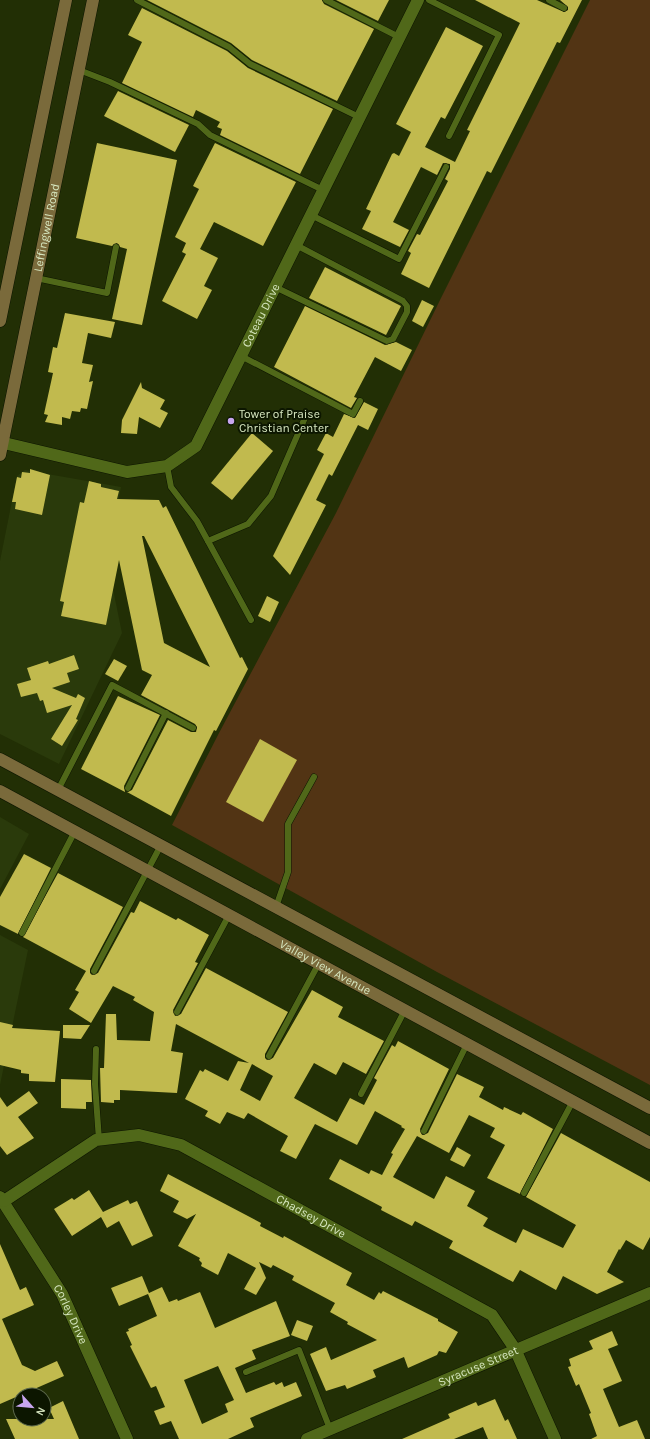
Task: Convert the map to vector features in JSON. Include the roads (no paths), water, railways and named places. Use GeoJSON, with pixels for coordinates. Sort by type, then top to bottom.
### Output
{"type":"FeatureCollection","features":[{"type":"Feature","properties":{"kind":"main road"},"geometry":{"type":"LineString","coordinates":[[0,321],[66,0]]}},
{"type":"Feature","properties":{"kind":"main road","name":"Leffingwell Road"},"geometry":{"type":"LineString","coordinates":[[0,455],[1,442],[93,0]]}},
{"type":"Feature","properties":{"kind":"main road"},"geometry":{"type":"LineString","coordinates":[[0,759],[650,1108]]}},
{"type":"Feature","properties":{"kind":"main road","name":"Valley View Avenue"},"geometry":{"type":"LineString","coordinates":[[0,791],[650,1143]]}},
{"type":"Feature","properties":{"kind":"street","name":"Coteau Drive"},"geometry":{"type":"LineString","coordinates":[[1,442],[127,472],[167,466],[196,446],[418,0]]}},
{"type":"Feature","properties":{"kind":"street","name":"Chadsey Drive"},"geometry":{"type":"LineString","coordinates":[[2,1199],[99,1140],[139,1135],[181,1145],[492,1315],[515,1350],[555,1439]]}},
{"type":"Feature","properties":{"kind":"street","name":"Corley Drive"},"geometry":{"type":"LineString","coordinates":[[2,1199],[62,1294],[127,1439]]}},
{"type":"Feature","properties":{"kind":"street","name":"Syracuse Street"},"geometry":{"type":"LineString","coordinates":[[307,1439],[650,1293]]}},
{"type":"Feature","properties":{"kind":"lane"},"geometry":{"type":"LineString","coordinates":[[137,0],[229,47],[250,64],[359,117]]}},
{"type":"Feature","properties":{"kind":"lane"},"geometry":{"type":"LineString","coordinates":[[326,0],[399,37]]}},
{"type":"Feature","properties":{"kind":"lane"},"geometry":{"type":"LineString","coordinates":[[429,0],[498,35],[449,136]]}},
{"type":"Feature","properties":{"kind":"lane"},"geometry":{"type":"LineString","coordinates":[[549,0],[564,8]]}},
{"type":"Feature","properties":{"kind":"lane"},"geometry":{"type":"LineString","coordinates":[[79,70],[110,82],[198,124],[210,135],[323,190]]}},
{"type":"Feature","properties":{"kind":"lane"},"geometry":{"type":"LineString","coordinates":[[311,215],[399,259],[446,167]]}},
{"type":"Feature","properties":{"kind":"lane"},"geometry":{"type":"LineString","coordinates":[[275,287],[387,341],[393,339],[407,312],[407,306],[403,302],[296,245]]}},
{"type":"Feature","properties":{"kind":"lane"},"geometry":{"type":"LineString","coordinates":[[36,278],[107,293],[116,247]]}},
{"type":"Feature","properties":{"kind":"lane"},"geometry":{"type":"LineString","coordinates":[[241,356],[353,414],[360,402]]}},
{"type":"Feature","properties":{"kind":"lane"},"geometry":{"type":"LineString","coordinates":[[208,541],[248,524],[271,496],[304,420]]}},
{"type":"Feature","properties":{"kind":"lane"},"geometry":{"type":"LineString","coordinates":[[167,466],[171,487],[197,521],[251,620]]}},
{"type":"Feature","properties":{"kind":"lane"},"geometry":{"type":"LineString","coordinates":[[58,790],[112,685],[193,728]]}},
{"type":"Feature","properties":{"kind":"lane"},"geometry":{"type":"LineString","coordinates":[[128,788],[166,714]]}},
{"type":"Feature","properties":{"kind":"lane"},"geometry":{"type":"LineString","coordinates":[[276,907],[288,872],[288,824],[314,777]]}},
{"type":"Feature","properties":{"kind":"lane"},"geometry":{"type":"LineString","coordinates":[[22,933],[75,831]]}},
{"type":"Feature","properties":{"kind":"lane"},"geometry":{"type":"LineString","coordinates":[[94,971],[161,845]]}},
{"type":"Feature","properties":{"kind":"lane"},"geometry":{"type":"LineString","coordinates":[[177,1012],[229,915]]}},
{"type":"Feature","properties":{"kind":"lane"},"geometry":{"type":"LineString","coordinates":[[269,1056],[318,963]]}},
{"type":"Feature","properties":{"kind":"lane"},"geometry":{"type":"LineString","coordinates":[[361,1094],[405,1010]]}},
{"type":"Feature","properties":{"kind":"lane"},"geometry":{"type":"LineString","coordinates":[[424,1131],[467,1044]]}},
{"type":"Feature","properties":{"kind":"lane"},"geometry":{"type":"LineString","coordinates":[[96,1049],[95,1084],[99,1140]]}},
{"type":"Feature","properties":{"kind":"lane"},"geometry":{"type":"LineString","coordinates":[[524,1193],[574,1101]]}},
{"type":"Feature","properties":{"kind":"lane"},"geometry":{"type":"LineString","coordinates":[[246,1372],[299,1350],[330,1429]]}},
{"type":"Feature","properties":{"kind":"place","name":"Tower of Praise Christian Center"},"geometry":{"type":"Point","coordinates":[231,421]}}]}
